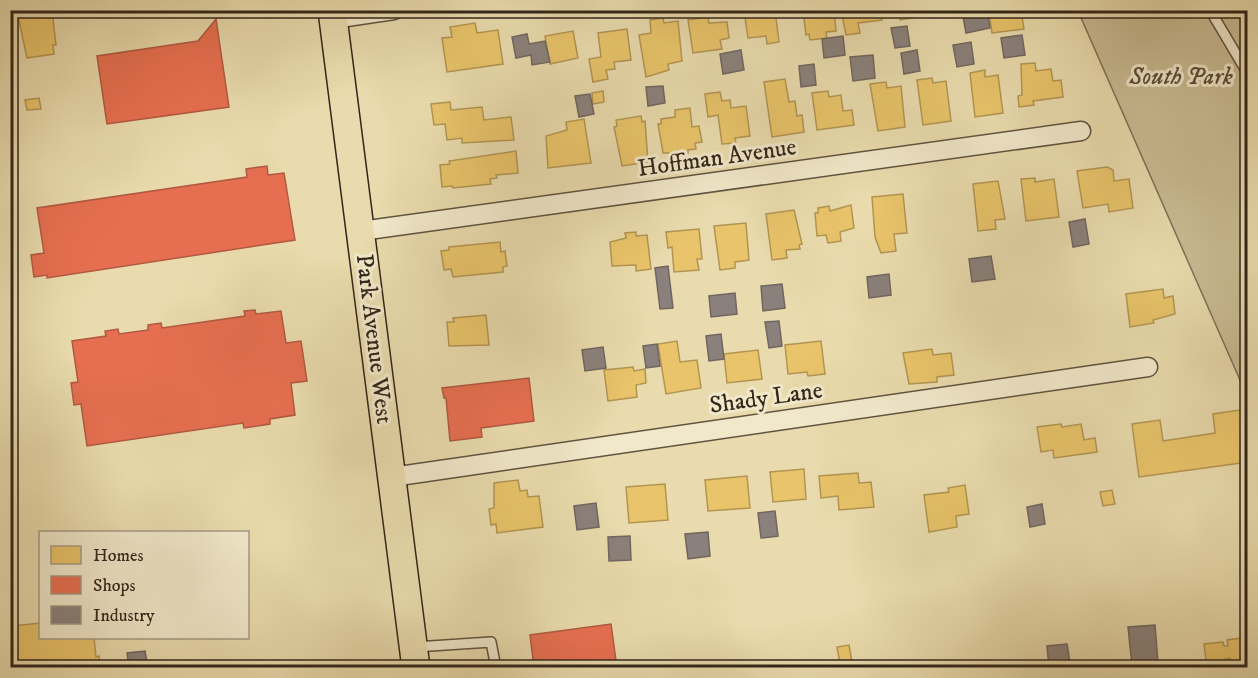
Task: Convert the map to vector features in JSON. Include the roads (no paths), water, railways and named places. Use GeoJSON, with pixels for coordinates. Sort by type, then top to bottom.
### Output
{"type":"FeatureCollection","features":[{"type":"Feature","properties":{"kind":"main road","name":"Park Avenue West"},"geometry":{"type":"LineString","coordinates":[[333,15],[415,657]]}},
{"type":"Feature","properties":{"kind":"street"},"geometry":{"type":"LineString","coordinates":[[333,15],[394,10]]}},
{"type":"Feature","properties":{"kind":"street","name":"Hoffman Avenue"},"geometry":{"type":"LineString","coordinates":[[361,231],[1081,131]]}},
{"type":"Feature","properties":{"kind":"street","name":"Shady Lane"},"geometry":{"type":"LineString","coordinates":[[392,477],[1148,368]]}},
{"type":"Feature","properties":{"kind":"lane"},"geometry":{"type":"LineString","coordinates":[[1210,10],[1248,74]]}},
{"type":"Feature","properties":{"kind":"lane"},"geometry":{"type":"LineString","coordinates":[[415,657],[491,642],[496,668]]}},
{"type":"Feature","properties":{"kind":"park label","name":"South Park"},"geometry":{"type":"Point","coordinates":[1181,77]}}]}
